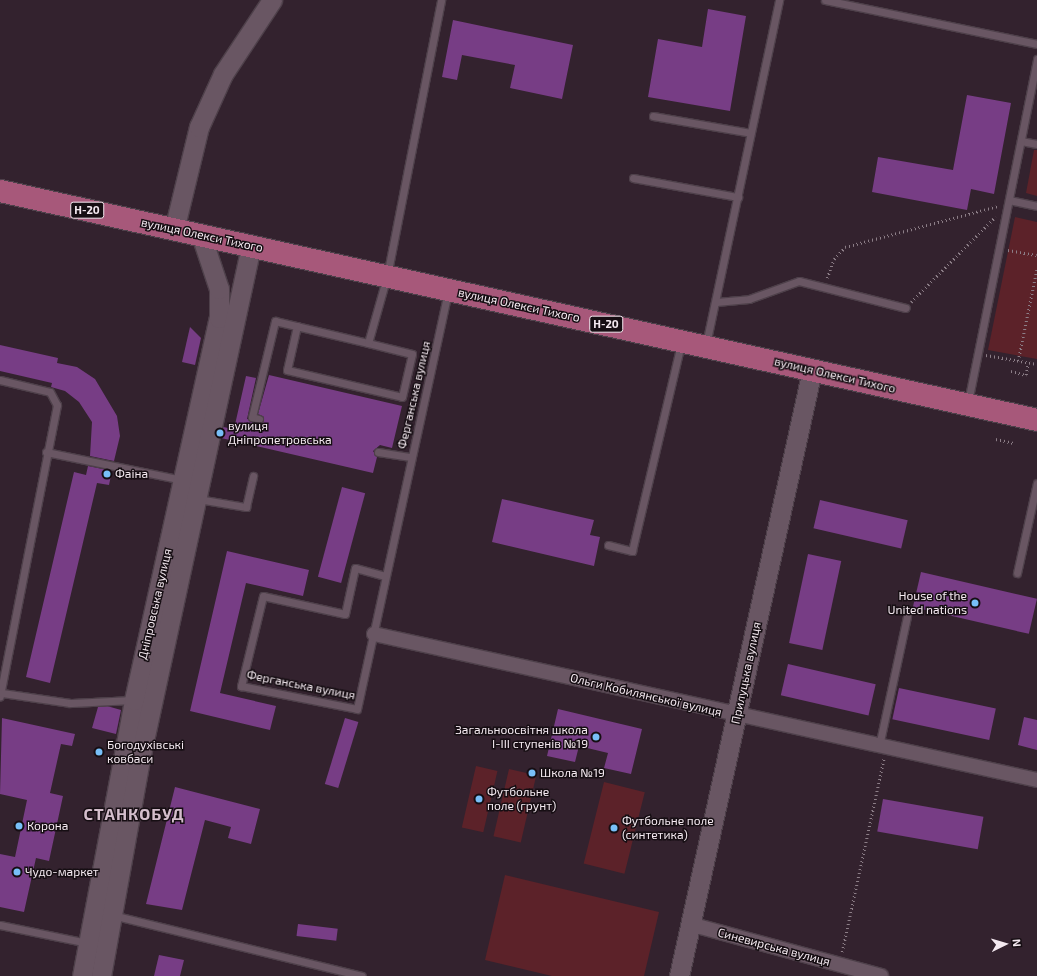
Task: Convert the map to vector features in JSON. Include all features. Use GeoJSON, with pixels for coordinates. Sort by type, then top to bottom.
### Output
{"type":"FeatureCollection","features":[{"type":"Feature","properties":{"kind":"main road","name":"вулиця Олекси Тихого"},"geometry":{"type":"LineString","coordinates":[[0,191],[1037,420]]}},
{"type":"Feature","properties":{"kind":"street"},"geometry":{"type":"LineString","coordinates":[[174,230],[199,127],[223,74],[272,0]]}},
{"type":"Feature","properties":{"kind":"street","name":"Дніпровська вулиця"},"geometry":{"type":"LineString","coordinates":[[193,487],[219,318],[219,289],[201,235]]}},
{"type":"Feature","properties":{"kind":"street","name":"Дніпровська вулиця"},"geometry":{"type":"LineString","coordinates":[[82,976],[97,944],[143,702],[251,246]]}},
{"type":"Feature","properties":{"kind":"street","name":"Прилуцька вулиця"},"geometry":{"type":"LineString","coordinates":[[679,976],[812,370]]}},
{"type":"Feature","properties":{"kind":"street","name":"Ольги Кобилянської вулиця"},"geometry":{"type":"LineString","coordinates":[[374,634],[736,716],[1037,780]]}},
{"type":"Feature","properties":{"kind":"street","name":"Синевирська вулиця"},"geometry":{"type":"LineString","coordinates":[[690,924],[881,976]]}},
{"type":"Feature","properties":{"kind":"street","name":"Дніпровська вулиця"},"geometry":{"type":"LineString","coordinates":[[97,944],[101,976]]}},
{"type":"Feature","properties":{"kind":"lane"},"geometry":{"type":"LineString","coordinates":[[368,343],[387,276],[441,0]]}},
{"type":"Feature","properties":{"kind":"lane"},"geometry":{"type":"LineString","coordinates":[[706,346],[779,0]]}},
{"type":"Feature","properties":{"kind":"lane"},"geometry":{"type":"LineString","coordinates":[[825,0],[1037,44]]}},
{"type":"Feature","properties":{"kind":"lane"},"geometry":{"type":"LineString","coordinates":[[967,405],[979,353],[1037,59]]}},
{"type":"Feature","properties":{"kind":"lane"},"geometry":{"type":"LineString","coordinates":[[653,116],[751,133]]}},
{"type":"Feature","properties":{"kind":"lane"},"geometry":{"type":"LineString","coordinates":[[1021,141],[1037,144]]}},
{"type":"Feature","properties":{"kind":"lane"},"geometry":{"type":"LineString","coordinates":[[633,178],[738,197]]}},
{"type":"Feature","properties":{"kind":"lane"},"geometry":{"type":"LineString","coordinates":[[1009,202],[1037,206]]}},
{"type":"Feature","properties":{"kind":"lane"},"geometry":{"type":"LineString","coordinates":[[716,302],[749,299],[800,281],[906,308]]}},
{"type":"Feature","properties":{"kind":"lane","name":"Ферганська вулиця"},"geometry":{"type":"LineString","coordinates":[[385,576],[355,568],[345,614],[263,596],[241,686],[357,709],[448,290]]}},
{"type":"Feature","properties":{"kind":"lane"},"geometry":{"type":"LineString","coordinates":[[259,419],[252,418],[275,321],[368,343],[412,354],[402,398],[287,370],[296,326]]}},
{"type":"Feature","properties":{"kind":"lane"},"geometry":{"type":"LineString","coordinates":[[608,546],[632,551],[682,341]]}},
{"type":"Feature","properties":{"kind":"lane"},"geometry":{"type":"LineString","coordinates":[[0,380],[50,392],[57,405],[46,452],[1,695],[70,703],[143,702]]}},
{"type":"Feature","properties":{"kind":"lane"},"geometry":{"type":"LineString","coordinates":[[46,452],[193,487],[246,507],[252,476]]}},
{"type":"Feature","properties":{"kind":"lane"},"geometry":{"type":"LineString","coordinates":[[378,452],[411,457]]}},
{"type":"Feature","properties":{"kind":"lane"},"geometry":{"type":"LineString","coordinates":[[1016,573],[1037,483]]}},
{"type":"Feature","properties":{"kind":"lane"},"geometry":{"type":"LineString","coordinates":[[882,747],[907,616]]}},
{"type":"Feature","properties":{"kind":"lane"},"geometry":{"type":"LineString","coordinates":[[103,913],[362,976]]}},
{"type":"Feature","properties":{"kind":"lane"},"geometry":{"type":"LineString","coordinates":[[0,925],[97,944]]}},
{"type":"Feature","properties":{"kind":"path"},"geometry":{"type":"LineString","coordinates":[[824,287],[834,259],[845,247],[1009,202]]}},
{"type":"Feature","properties":{"kind":"path"},"geometry":{"type":"LineString","coordinates":[[906,308],[1009,202]]}},
{"type":"Feature","properties":{"kind":"path"},"geometry":{"type":"LineString","coordinates":[[999,249],[1037,255]]}},
{"type":"Feature","properties":{"kind":"path"},"geometry":{"type":"LineString","coordinates":[[1018,361],[1037,268]]}},
{"type":"Feature","properties":{"kind":"path"},"geometry":{"type":"LineString","coordinates":[[979,353],[1037,364]]}},
{"type":"Feature","properties":{"kind":"path"},"geometry":{"type":"LineString","coordinates":[[1011,371],[1026,375],[1028,363]]}},
{"type":"Feature","properties":{"kind":"path"},"geometry":{"type":"LineString","coordinates":[[996,439],[1014,443]]}},
{"type":"Feature","properties":{"kind":"path"},"geometry":{"type":"LineString","coordinates":[[841,954],[882,747]]}},
{"type":"Feature","properties":{"kind":"shaded area"},"geometry":{"type":"Polygon","coordinates":[[[1034,150],[1037,150],[1037,196],[1026,193],[1034,150]]]}},
{"type":"Feature","properties":{"kind":"shaded area"},"geometry":{"type":"Polygon","coordinates":[[[1015,217],[1037,222],[1037,359],[988,350],[1015,217]]]}},
{"type":"Feature","properties":{"kind":"shaded area","name":"Футбольне поле (грунт)"},"geometry":{"type":"Polygon","coordinates":[[[476,766],[497,771],[483,832],[462,827],[476,766]]]}},
{"type":"Feature","properties":{"kind":"shaded area"},"geometry":{"type":"Polygon","coordinates":[[[509,769],[536,775],[521,843],[493,836],[509,769]]]}},
{"type":"Feature","properties":{"kind":"shaded area","name":"Футбольне поле (синтетика)"},"geometry":{"type":"Polygon","coordinates":[[[604,782],[645,792],[624,874],[584,864],[604,782]]]}},
{"type":"Feature","properties":{"kind":"shaded area"},"geometry":{"type":"Polygon","coordinates":[[[505,875],[659,912],[644,976],[552,976],[485,960],[505,875]]]}},
{"type":"Feature","properties":{"kind":"building"},"geometry":{"type":"Polygon","coordinates":[[[708,9],[746,16],[730,111],[648,97],[658,39],[702,47],[708,9]]]}},
{"type":"Feature","properties":{"kind":"building"},"geometry":{"type":"Polygon","coordinates":[[[453,20],[573,45],[562,99],[510,88],[515,65],[462,55],[457,80],[442,77],[453,20]]]}},
{"type":"Feature","properties":{"kind":"building"},"geometry":{"type":"Polygon","coordinates":[[[967,95],[1011,103],[994,194],[971,189],[967,210],[872,192],[878,157],[953,170],[967,95]]]}},
{"type":"Feature","properties":{"kind":"building"},"geometry":{"type":"Polygon","coordinates":[[[190,327],[201,338],[195,365],[182,362],[190,327]]]}},
{"type":"Feature","properties":{"kind":"building"},"geometry":{"type":"Polygon","coordinates":[[[0,345],[58,358],[57,363],[77,367],[95,379],[117,416],[120,436],[114,461],[90,456],[92,422],[79,402],[65,391],[51,387],[52,383],[0,371],[0,345]]]}},
{"type":"Feature","properties":{"kind":"building"},"geometry":{"type":"Polygon","coordinates":[[[269,375],[402,406],[392,448],[380,445],[373,451],[377,457],[373,473],[221,438],[223,427],[234,429],[246,376],[256,378],[247,419],[263,422],[264,417],[258,414],[269,375]]]}},
{"type":"Feature","properties":{"kind":"building"},"geometry":{"type":"Polygon","coordinates":[[[88,466],[112,471],[109,485],[97,483],[50,683],[26,677],[74,472],[86,475],[88,466]]]}},
{"type":"Feature","properties":{"kind":"building"},"geometry":{"type":"Polygon","coordinates":[[[342,487],[365,493],[341,583],[318,577],[342,487]]]}},
{"type":"Feature","properties":{"kind":"building"},"geometry":{"type":"Polygon","coordinates":[[[502,499],[594,520],[590,535],[600,537],[594,566],[492,542],[502,499]]]}},
{"type":"Feature","properties":{"kind":"building"},"geometry":{"type":"Polygon","coordinates":[[[820,500],[908,520],[901,549],[813,528],[820,500]]]}},
{"type":"Feature","properties":{"kind":"building"},"geometry":{"type":"Polygon","coordinates":[[[227,551],[309,570],[303,596],[246,583],[220,693],[276,706],[270,730],[190,711],[227,551]]]}},
{"type":"Feature","properties":{"kind":"building"},"geometry":{"type":"Polygon","coordinates":[[[808,554],[841,561],[822,650],[789,643],[808,554]]]}},
{"type":"Feature","properties":{"kind":"building","name":"House of the United nations"},"geometry":{"type":"Polygon","coordinates":[[[921,572],[1037,599],[1029,634],[913,607],[921,572]]]}},
{"type":"Feature","properties":{"kind":"building"},"geometry":{"type":"Polygon","coordinates":[[[788,664],[876,684],[868,715],[781,695],[788,664]]]}},
{"type":"Feature","properties":{"kind":"building"},"geometry":{"type":"Polygon","coordinates":[[[899,688],[996,709],[989,740],[892,719],[899,688]]]}},
{"type":"Feature","properties":{"kind":"building"},"geometry":{"type":"Polygon","coordinates":[[[107,706],[121,710],[116,734],[92,728],[98,707],[107,706]]]}},
{"type":"Feature","properties":{"kind":"building","name":"Загальноосвітня школа І-ІІІ ступенів №19"},"geometry":{"type":"Polygon","coordinates":[[[558,709],[642,729],[631,774],[604,768],[608,753],[579,746],[575,762],[547,756],[558,709]]]}},
{"type":"Feature","properties":{"kind":"building"},"geometry":{"type":"Polygon","coordinates":[[[1024,717],[1037,720],[1037,750],[1018,745],[1024,717]]]}},
{"type":"Feature","properties":{"kind":"building"},"geometry":{"type":"Polygon","coordinates":[[[2,718],[75,734],[72,746],[61,744],[50,793],[63,796],[49,861],[36,858],[24,912],[0,907],[0,854],[15,857],[27,800],[0,794],[2,718]]]}},
{"type":"Feature","properties":{"kind":"building"},"geometry":{"type":"Polygon","coordinates":[[[345,718],[358,722],[338,788],[325,784],[345,718]]]}},
{"type":"Feature","properties":{"kind":"building"},"geometry":{"type":"Polygon","coordinates":[[[175,787],[260,809],[251,844],[228,838],[231,827],[205,820],[182,910],[146,904],[175,787]]]}},
{"type":"Feature","properties":{"kind":"building"},"geometry":{"type":"Polygon","coordinates":[[[883,799],[983,817],[978,849],[877,831],[883,799]]]}},
{"type":"Feature","properties":{"kind":"building"},"geometry":{"type":"Polygon","coordinates":[[[298,924],[338,929],[336,941],[297,936],[298,924]]]}},
{"type":"Feature","properties":{"kind":"building"},"geometry":{"type":"Polygon","coordinates":[[[159,955],[184,960],[180,976],[154,976],[159,955]]]}},
{"type":"Feature","properties":{"kind":"place","name":"вулиця Дніпропетровська"},"geometry":{"type":"Point","coordinates":[220,433]}},
{"type":"Feature","properties":{"kind":"place","name":"Фаіна"},"geometry":{"type":"Point","coordinates":[107,474]}},
{"type":"Feature","properties":{"kind":"place","name":"House of the United nations"},"geometry":{"type":"Point","coordinates":[975,603]}},
{"type":"Feature","properties":{"kind":"place","name":"Загальноосвітня школа І-ІІІ ступенів №19"},"geometry":{"type":"Point","coordinates":[596,737]}},
{"type":"Feature","properties":{"kind":"place","name":"Богодухівські ковбаси"},"geometry":{"type":"Point","coordinates":[99,752]}},
{"type":"Feature","properties":{"kind":"place","name":"Школа №19"},"geometry":{"type":"Point","coordinates":[532,773]}},
{"type":"Feature","properties":{"kind":"place","name":"Футбольне поле (грунт)"},"geometry":{"type":"Point","coordinates":[479,799]}},
{"type":"Feature","properties":{"kind":"place","name":"Корона"},"geometry":{"type":"Point","coordinates":[19,826]}},
{"type":"Feature","properties":{"kind":"place","name":"Футбольне поле (синтетика)"},"geometry":{"type":"Point","coordinates":[614,828]}},
{"type":"Feature","properties":{"kind":"place","name":"Чудо-маркет"},"geometry":{"type":"Point","coordinates":[17,872]}},
{"type":"Feature","properties":{"kind":"district","name":"СТАНКОБУД"},"geometry":{"type":"Point","coordinates":[134,814]}}]}
